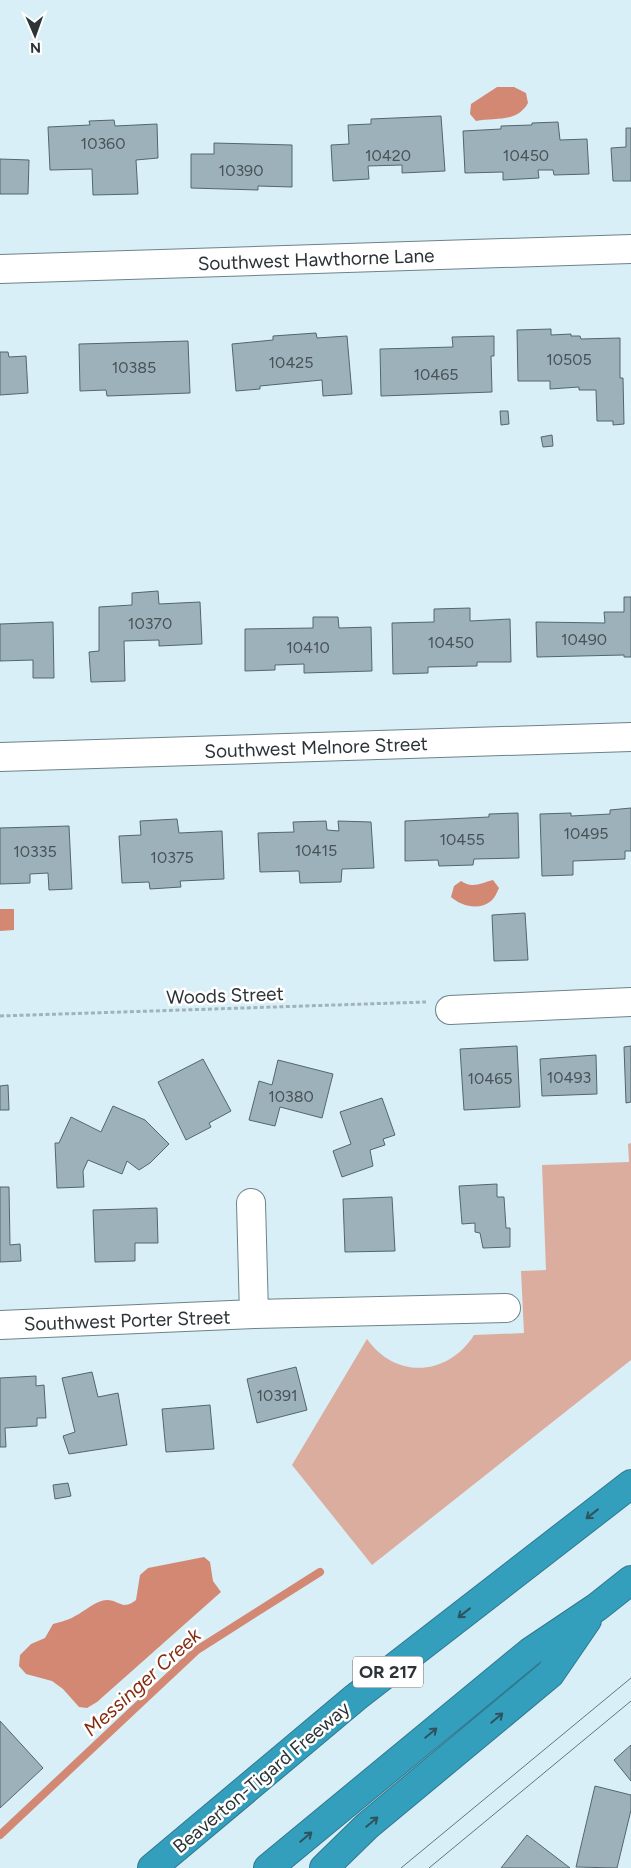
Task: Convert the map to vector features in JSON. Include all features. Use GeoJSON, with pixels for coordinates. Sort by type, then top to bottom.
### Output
{"type":"FeatureCollection","features":[{"type":"Feature","properties":{"kind":"highway","name":"Beaverton-Tigard Freeway"},"geometry":{"type":"LineString","coordinates":[[152,1868],[356,1697],[631,1484]]}},
{"type":"Feature","properties":{"kind":"highway"},"geometry":{"type":"LineString","coordinates":[[268,1868],[530,1652],[597,1607],[631,1580]]}},
{"type":"Feature","properties":{"kind":"highway"},"geometry":{"type":"LineString","coordinates":[[324,1868],[367,1826],[550,1674],[597,1607]]}},
{"type":"Feature","properties":{"kind":"street","name":"Southwest Hawthorne Lane"},"geometry":{"type":"LineString","coordinates":[[0,269],[631,249]]}},
{"type":"Feature","properties":{"kind":"street","name":"Southwest Melnore Street"},"geometry":{"type":"LineString","coordinates":[[0,757],[631,737]]}},
{"type":"Feature","properties":{"kind":"street"},"geometry":{"type":"LineString","coordinates":[[450,1010],[631,1002]]}},
{"type":"Feature","properties":{"kind":"street","name":"Southwest Porter Street"},"geometry":{"type":"LineString","coordinates":[[251,1203],[254,1314]]}},
{"type":"Feature","properties":{"kind":"street","name":"Southwest Porter Street"},"geometry":{"type":"LineString","coordinates":[[0,1325],[254,1314],[506,1308]]}},
{"type":"Feature","properties":{"kind":"path","name":"Woods Street"},"geometry":{"type":"LineString","coordinates":[[0,1016],[428,1002],[450,1010]]}},
{"type":"Feature","properties":{"kind":"shaded area"},"geometry":{"type":"Polygon","coordinates":[[[497,87],[514,87],[526,93],[528,103],[518,114],[505,118],[476,121],[470,114],[471,104],[497,87]]]}},
{"type":"Feature","properties":{"kind":"shaded area"},"geometry":{"type":"Polygon","coordinates":[[[493,880],[499,888],[494,898],[486,904],[476,907],[465,905],[451,897],[454,886],[461,881],[473,885],[493,880]]]}},
{"type":"Feature","properties":{"kind":"shaded area"},"geometry":{"type":"Polygon","coordinates":[[[0,909],[14,909],[14,930],[0,931],[0,909]]]}},
{"type":"Feature","properties":{"kind":"shaded area"},"geometry":{"type":"Polygon","coordinates":[[[631,1143],[631,1360],[372,1565],[292,1465],[367,1339],[379,1352],[392,1361],[407,1367],[422,1368],[450,1359],[463,1349],[474,1335],[524,1333],[521,1271],[546,1270],[542,1165],[629,1162],[628,1144],[631,1143]]]}},
{"type":"Feature","properties":{"kind":"shaded area"},"geometry":{"type":"Polygon","coordinates":[[[204,1557],[210,1562],[213,1581],[221,1592],[97,1702],[87,1708],[79,1707],[63,1689],[52,1681],[26,1674],[19,1666],[20,1655],[31,1644],[45,1638],[53,1624],[70,1619],[94,1604],[103,1601],[111,1600],[127,1605],[136,1600],[140,1575],[148,1568],[204,1557]]]}},
{"type":"Feature","properties":{"kind":"building"},"geometry":{"type":"Polygon","coordinates":[[[441,116],[445,171],[402,173],[402,165],[368,166],[369,179],[333,181],[331,145],[349,144],[348,125],[371,124],[371,119],[441,116]]]}},
{"type":"Feature","properties":{"kind":"building"},"geometry":{"type":"Polygon","coordinates":[[[114,120],[115,126],[157,124],[158,158],[136,160],[138,194],[93,195],[92,169],[50,170],[48,127],[90,125],[89,121],[114,120]]]}},
{"type":"Feature","properties":{"kind":"building"},"geometry":{"type":"Polygon","coordinates":[[[558,122],[560,140],[587,139],[589,174],[554,175],[553,170],[538,170],[539,178],[503,180],[503,172],[465,173],[463,131],[501,129],[501,126],[558,122]]]}},
{"type":"Feature","properties":{"kind":"building"},"geometry":{"type":"Polygon","coordinates":[[[626,128],[631,128],[631,181],[613,181],[611,148],[626,147],[626,128]]]}},
{"type":"Feature","properties":{"kind":"building"},"geometry":{"type":"Polygon","coordinates":[[[214,143],[292,145],[292,187],[258,186],[258,190],[191,188],[191,154],[214,154],[214,143]]]}},
{"type":"Feature","properties":{"kind":"building"},"geometry":{"type":"Polygon","coordinates":[[[0,159],[29,160],[28,194],[0,194],[0,159]]]}},
{"type":"Feature","properties":{"kind":"building"},"geometry":{"type":"Polygon","coordinates":[[[551,329],[551,335],[571,334],[571,336],[580,336],[581,339],[620,338],[620,378],[623,378],[624,424],[613,425],[613,421],[597,421],[596,390],[579,390],[579,387],[550,389],[550,381],[518,381],[517,330],[551,329]]]}},
{"type":"Feature","properties":{"kind":"building"},"geometry":{"type":"Polygon","coordinates":[[[316,333],[317,338],[347,336],[352,394],[323,396],[322,380],[260,386],[260,389],[236,391],[232,344],[273,340],[273,336],[316,333]]]}},
{"type":"Feature","properties":{"kind":"building"},"geometry":{"type":"Polygon","coordinates":[[[494,336],[494,356],[491,356],[492,392],[381,396],[380,349],[453,347],[452,337],[494,336]]]}},
{"type":"Feature","properties":{"kind":"building"},"geometry":{"type":"Polygon","coordinates":[[[188,341],[190,393],[107,396],[106,390],[80,391],[79,344],[188,341]]]}},
{"type":"Feature","properties":{"kind":"building"},"geometry":{"type":"Polygon","coordinates":[[[0,352],[8,352],[9,357],[26,356],[28,393],[0,395],[0,352]]]}},
{"type":"Feature","properties":{"kind":"building"},"geometry":{"type":"Polygon","coordinates":[[[500,411],[508,411],[509,424],[501,425],[500,411]]]}},
{"type":"Feature","properties":{"kind":"building"},"geometry":{"type":"Polygon","coordinates":[[[552,435],[553,446],[543,447],[541,437],[552,435]]]}},
{"type":"Feature","properties":{"kind":"building"},"geometry":{"type":"Polygon","coordinates":[[[158,591],[159,604],[200,602],[202,644],[159,646],[159,640],[124,641],[125,681],[91,682],[89,652],[99,651],[99,607],[132,605],[132,593],[158,591]]]}},
{"type":"Feature","properties":{"kind":"building"},"geometry":{"type":"Polygon","coordinates":[[[624,597],[631,597],[631,657],[624,657],[624,655],[537,657],[536,622],[605,623],[604,612],[624,612],[624,597]]]}},
{"type":"Feature","properties":{"kind":"building"},"geometry":{"type":"Polygon","coordinates":[[[470,608],[470,621],[510,619],[511,662],[477,662],[477,666],[428,667],[428,673],[393,674],[392,623],[434,622],[434,609],[470,608]]]}},
{"type":"Feature","properties":{"kind":"building"},"geometry":{"type":"Polygon","coordinates":[[[313,617],[338,617],[339,628],[371,627],[372,671],[304,673],[304,664],[275,665],[275,670],[245,671],[245,629],[313,628],[313,617]]]}},
{"type":"Feature","properties":{"kind":"building"},"geometry":{"type":"Polygon","coordinates":[[[53,622],[54,678],[33,678],[33,660],[0,661],[0,624],[53,622]]]}},
{"type":"Feature","properties":{"kind":"building"},"geometry":{"type":"Polygon","coordinates":[[[631,808],[631,851],[625,851],[625,859],[573,861],[573,875],[542,876],[540,814],[571,813],[571,816],[610,814],[610,810],[631,808]]]}},
{"type":"Feature","properties":{"kind":"building"},"geometry":{"type":"Polygon","coordinates":[[[518,813],[519,858],[474,859],[473,865],[439,866],[438,860],[405,861],[405,821],[489,817],[489,814],[518,813]]]}},
{"type":"Feature","properties":{"kind":"building"},"geometry":{"type":"Polygon","coordinates":[[[177,819],[179,833],[222,831],[224,879],[180,881],[181,887],[150,889],[149,882],[122,883],[119,836],[141,835],[140,821],[177,819]]]}},
{"type":"Feature","properties":{"kind":"building"},"geometry":{"type":"Polygon","coordinates":[[[326,821],[327,830],[339,831],[338,821],[371,822],[374,868],[342,869],[341,882],[300,883],[299,871],[260,872],[258,833],[294,832],[293,822],[326,821]]]}},
{"type":"Feature","properties":{"kind":"building"},"geometry":{"type":"Polygon","coordinates":[[[69,826],[72,889],[49,890],[48,873],[30,874],[30,883],[0,884],[0,828],[69,826]]]}},
{"type":"Feature","properties":{"kind":"building"},"geometry":{"type":"Polygon","coordinates":[[[525,913],[528,960],[494,961],[492,915],[525,913]]]}},
{"type":"Feature","properties":{"kind":"building"},"geometry":{"type":"Polygon","coordinates":[[[517,1046],[520,1107],[464,1110],[460,1049],[517,1046]]]}},
{"type":"Feature","properties":{"kind":"building"},"geometry":{"type":"Polygon","coordinates":[[[631,1046],[631,1102],[626,1103],[624,1047],[631,1046]]]}},
{"type":"Feature","properties":{"kind":"building"},"geometry":{"type":"Polygon","coordinates":[[[596,1055],[597,1094],[542,1096],[540,1059],[596,1055]]]}},
{"type":"Feature","properties":{"kind":"building"},"geometry":{"type":"Polygon","coordinates":[[[203,1059],[231,1111],[209,1123],[211,1127],[186,1140],[158,1082],[203,1059]]]}},
{"type":"Feature","properties":{"kind":"building"},"geometry":{"type":"Polygon","coordinates":[[[278,1060],[333,1074],[322,1118],[280,1107],[275,1126],[249,1120],[259,1081],[272,1085],[278,1060]]]}},
{"type":"Feature","properties":{"kind":"building"},"geometry":{"type":"Polygon","coordinates":[[[8,1085],[9,1110],[0,1110],[0,1086],[8,1085]]]}},
{"type":"Feature","properties":{"kind":"building"},"geometry":{"type":"Polygon","coordinates":[[[382,1098],[395,1135],[383,1139],[385,1145],[370,1150],[373,1166],[342,1177],[333,1151],[351,1144],[340,1112],[382,1098]]]}},
{"type":"Feature","properties":{"kind":"building"},"geometry":{"type":"Polygon","coordinates":[[[113,1106],[145,1120],[169,1144],[150,1163],[139,1170],[127,1161],[122,1174],[88,1160],[83,1171],[84,1187],[57,1188],[55,1143],[59,1143],[71,1117],[101,1132],[113,1106]]]}},
{"type":"Feature","properties":{"kind":"building"},"geometry":{"type":"Polygon","coordinates":[[[497,1184],[497,1197],[504,1197],[506,1228],[510,1228],[510,1247],[483,1248],[480,1233],[475,1232],[475,1223],[462,1224],[459,1186],[497,1184]]]}},
{"type":"Feature","properties":{"kind":"building"},"geometry":{"type":"Polygon","coordinates":[[[0,1187],[9,1187],[10,1245],[20,1244],[21,1261],[0,1262],[0,1187]]]}},
{"type":"Feature","properties":{"kind":"building"},"geometry":{"type":"Polygon","coordinates":[[[392,1197],[395,1251],[345,1252],[343,1199],[392,1197]]]}},
{"type":"Feature","properties":{"kind":"building"},"geometry":{"type":"Polygon","coordinates":[[[157,1208],[158,1243],[135,1243],[135,1261],[95,1262],[93,1210],[157,1208]]]}},
{"type":"Feature","properties":{"kind":"building"},"geometry":{"type":"Polygon","coordinates":[[[296,1367],[307,1410],[257,1423],[247,1379],[296,1367]]]}},
{"type":"Feature","properties":{"kind":"building"},"geometry":{"type":"Polygon","coordinates":[[[92,1372],[98,1397],[118,1393],[127,1445],[69,1454],[63,1436],[75,1432],[62,1378],[92,1372]]]}},
{"type":"Feature","properties":{"kind":"building"},"geometry":{"type":"Polygon","coordinates":[[[36,1376],[36,1386],[44,1385],[46,1418],[37,1418],[37,1426],[5,1428],[6,1447],[0,1447],[0,1378],[36,1376]]]}},
{"type":"Feature","properties":{"kind":"building"},"geometry":{"type":"Polygon","coordinates":[[[210,1405],[214,1449],[166,1452],[162,1409],[210,1405]]]}},
{"type":"Feature","properties":{"kind":"building"},"geometry":{"type":"Polygon","coordinates":[[[68,1483],[71,1496],[55,1499],[53,1485],[68,1483]]]}},
{"type":"Feature","properties":{"kind":"building"},"geometry":{"type":"Polygon","coordinates":[[[0,1721],[43,1768],[0,1808],[0,1721]]]}},
{"type":"Feature","properties":{"kind":"building"},"geometry":{"type":"Polygon","coordinates":[[[631,1745],[631,1781],[614,1760],[631,1745]]]}},
{"type":"Feature","properties":{"kind":"building"},"geometry":{"type":"Polygon","coordinates":[[[595,1786],[631,1795],[631,1810],[617,1868],[576,1867],[595,1786]]]}},
{"type":"Feature","properties":{"kind":"building"},"geometry":{"type":"Polygon","coordinates":[[[527,1835],[570,1868],[501,1868],[527,1835]]]}},
{"type":"Feature","properties":{"kind":"waterway","name":"Messinger Creek"},"geometry":{"type":"LineString","coordinates":[[0,1835],[197,1650],[320,1572]]}},
{"type":"Feature","properties":{"kind":"tram line"},"geometry":{"type":"LineString","coordinates":[[401,1868],[631,1678]]}},
{"type":"Feature","properties":{"kind":"tram line"},"geometry":{"type":"LineString","coordinates":[[429,1868],[631,1701]]}}]}
